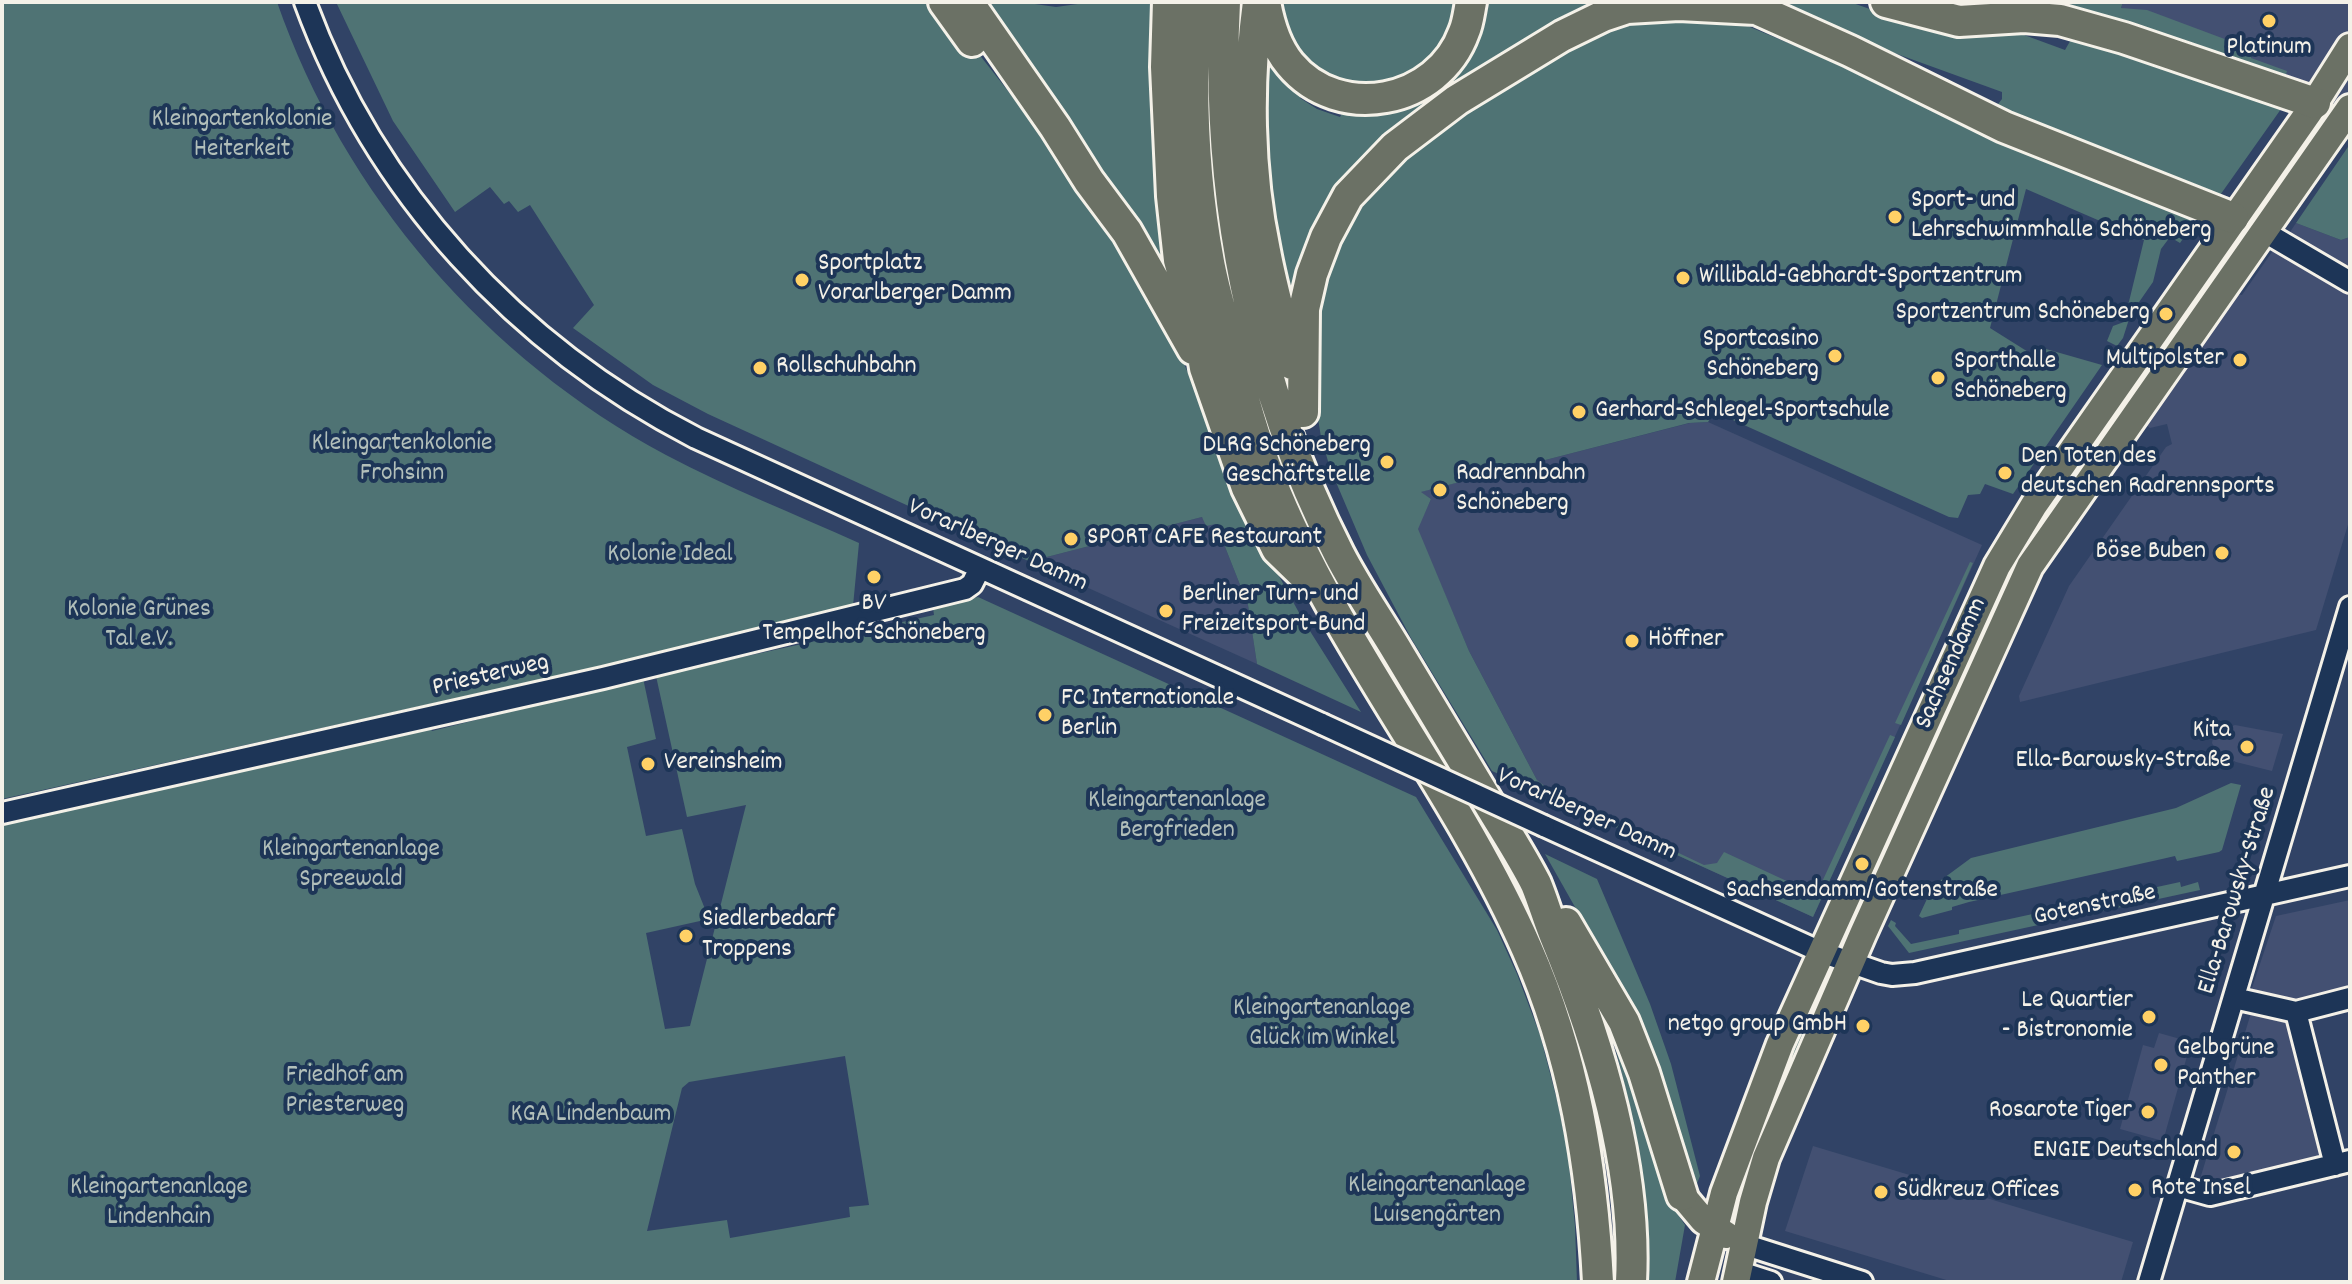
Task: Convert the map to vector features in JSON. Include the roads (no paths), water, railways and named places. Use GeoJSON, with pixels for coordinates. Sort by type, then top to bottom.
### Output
{"type":"FeatureCollection","features":[{"type":"Feature","properties":{"kind":"highway"},"geometry":{"type":"LineString","coordinates":[[944,2],[983,57],[1046,135],[1089,181]]}},
{"type":"Feature","properties":{"kind":"highway"},"geometry":{"type":"LineString","coordinates":[[968,2],[1127,232],[1172,316],[1205,368]]}},
{"type":"Feature","properties":{"kind":"highway"},"geometry":{"type":"LineString","coordinates":[[1168,2],[1166,67],[1173,211],[1179,260],[1205,368],[1247,488],[1277,549],[1323,590]]}},
{"type":"Feature","properties":{"kind":"highway"},"geometry":{"type":"LineString","coordinates":[[1196,2],[1192,62],[1196,163],[1209,264],[1244,403],[1270,480],[1347,637],[1476,850],[1509,910],[1533,964],[1566,1057],[1584,1135],[1598,1282]]}},
{"type":"Feature","properties":{"kind":"highway"},"geometry":{"type":"LineString","coordinates":[[1225,2],[1222,62],[1225,147],[1234,223],[1248,301],[1283,422],[1310,491],[1360,594],[1397,650],[1535,883],[1569,925],[1624,1022],[1644,1073],[1682,1195]]}},
{"type":"Feature","properties":{"kind":"highway"},"geometry":{"type":"LineString","coordinates":[[1258,2],[1253,36],[1253,160],[1264,249],[1338,552]]}},
{"type":"Feature","properties":{"kind":"highway"},"geometry":{"type":"LineString","coordinates":[[1265,2],[1280,50],[1307,81],[1327,92],[1364,100],[1402,94],[1437,73],[1453,54],[1464,32],[1471,2]]}},
{"type":"Feature","properties":{"kind":"highway"},"geometry":{"type":"LineString","coordinates":[[1886,2],[1959,21],[2045,18]]}},
{"type":"Feature","properties":{"kind":"highway"},"geometry":{"type":"LineString","coordinates":[[1988,2],[2124,38],[2328,117]]}},
{"type":"Feature","properties":{"kind":"highway"},"geometry":{"type":"LineString","coordinates":[[1303,412],[1304,309],[1312,274],[1326,237],[1348,196],[1395,147],[1457,100],[1562,36],[1627,8],[1748,5],[2004,127],[2233,218]]}},
{"type":"Feature","properties":{"kind":"highway"},"geometry":{"type":"LineString","coordinates":[[1535,883],[1580,996],[1599,1057],[1627,1195],[1631,1282]]}},
{"type":"Feature","properties":{"kind":"main road","name":"Sachsendamm"},"geometry":{"type":"LineString","coordinates":[[1737,1277],[1766,1158],[2014,598],[2051,534],[2268,224],[2328,117],[2350,47]]}},
{"type":"Feature","properties":{"kind":"main road","name":"Sachsendamm"},"geometry":{"type":"LineString","coordinates":[[1701,1282],[1713,1229],[1749,1119],[1821,952],[1994,573],[2025,518],[2233,218],[2328,117]]}},
{"type":"Feature","properties":{"kind":"main road"},"geometry":{"type":"LineString","coordinates":[[2233,218],[2268,224]]}},
{"type":"Feature","properties":{"kind":"main road"},"geometry":{"type":"LineString","coordinates":[[2130,367],[2156,385]]}},
{"type":"Feature","properties":{"kind":"main road"},"geometry":{"type":"LineString","coordinates":[[2025,518],[2051,534]]}},
{"type":"Feature","properties":{"kind":"main road"},"geometry":{"type":"LineString","coordinates":[[1682,1195],[1713,1229],[1743,1244]]}},
{"type":"Feature","properties":{"kind":"main road"},"geometry":{"type":"LineString","coordinates":[[1713,1229],[1737,1277]]}},
{"type":"Feature","properties":{"kind":"street","name":"Vorarlberger Damm"},"geometry":{"type":"LineString","coordinates":[[305,2],[334,71],[360,121],[404,190],[441,237],[480,280],[557,350],[611,389],[676,428],[1850,963]]}},
{"type":"Feature","properties":{"kind":"street"},"geometry":{"type":"LineString","coordinates":[[2268,224],[2350,282]]}},
{"type":"Feature","properties":{"kind":"street","name":"Priesterweg"},"geometry":{"type":"LineString","coordinates":[[2,813],[342,738],[807,629],[965,589],[972,584],[980,568]]}},
{"type":"Feature","properties":{"kind":"street","name":"Ella-Barowsky-Straße"},"geometry":{"type":"LineString","coordinates":[[2149,1282],[2350,607]]}},
{"type":"Feature","properties":{"kind":"street","name":"Gotenstraße"},"geometry":{"type":"LineString","coordinates":[[1850,963],[1892,975],[1915,973],[2350,876]]}},
{"type":"Feature","properties":{"kind":"street"},"geometry":{"type":"LineString","coordinates":[[2234,998],[2296,1012],[2350,998]]}},
{"type":"Feature","properties":{"kind":"street"},"geometry":{"type":"LineString","coordinates":[[2178,1186],[2210,1195],[2342,1163],[2296,1012]]}},
{"type":"Feature","properties":{"kind":"street"},"geometry":{"type":"LineString","coordinates":[[1743,1244],[1862,1282]]}},
{"type":"Feature","properties":{"kind":"street"},"geometry":{"type":"LineString","coordinates":[[1737,1277],[1771,1282]]}},
{"type":"Feature","properties":{"kind":"place","name":"Platinum"},"geometry":{"type":"Point","coordinates":[2269,21]}},
{"type":"Feature","properties":{"kind":"place","name":"Sport- und Lehrschwimmhalle Schöneberg"},"geometry":{"type":"Point","coordinates":[1895,217]}},
{"type":"Feature","properties":{"kind":"place","name":"Willibald-Gebhardt-Sportzentrum"},"geometry":{"type":"Point","coordinates":[1683,278]}},
{"type":"Feature","properties":{"kind":"place","name":"Sportplatz Vorarlberger Damm"},"geometry":{"type":"Point","coordinates":[802,280]}},
{"type":"Feature","properties":{"kind":"place","name":"Sportzentrum Schöneberg"},"geometry":{"type":"Point","coordinates":[2166,314]}},
{"type":"Feature","properties":{"kind":"place","name":"Sportcasino Schöneberg"},"geometry":{"type":"Point","coordinates":[1835,356]}},
{"type":"Feature","properties":{"kind":"place","name":"Multipolster"},"geometry":{"type":"Point","coordinates":[2240,360]}},
{"type":"Feature","properties":{"kind":"place","name":"Rollschuhbahn"},"geometry":{"type":"Point","coordinates":[760,368]}},
{"type":"Feature","properties":{"kind":"place","name":"Sporthalle Schöneberg"},"geometry":{"type":"Point","coordinates":[1938,378]}},
{"type":"Feature","properties":{"kind":"place","name":"Gerhard-Schlegel-Sportschule"},"geometry":{"type":"Point","coordinates":[1579,412]}},
{"type":"Feature","properties":{"kind":"place","name":"DLRG Schöneberg Geschäftstelle"},"geometry":{"type":"Point","coordinates":[1387,462]}},
{"type":"Feature","properties":{"kind":"place","name":"Den Toten des deutschen Radrennsports"},"geometry":{"type":"Point","coordinates":[2005,473]}},
{"type":"Feature","properties":{"kind":"place","name":"Radrennbahn Schöneberg"},"geometry":{"type":"Point","coordinates":[1440,490]}},
{"type":"Feature","properties":{"kind":"place","name":"SPORT CAFE Restaurant"},"geometry":{"type":"Point","coordinates":[1071,539]}},
{"type":"Feature","properties":{"kind":"place","name":"Böse Buben"},"geometry":{"type":"Point","coordinates":[2222,553]}},
{"type":"Feature","properties":{"kind":"place","name":"BV Tempelhof-Schöneberg"},"geometry":{"type":"Point","coordinates":[874,577]}},
{"type":"Feature","properties":{"kind":"place","name":"Berliner Turn- und Freizeitsport-Bund"},"geometry":{"type":"Point","coordinates":[1166,611]}},
{"type":"Feature","properties":{"kind":"place","name":"Höffner"},"geometry":{"type":"Point","coordinates":[1632,641]}},
{"type":"Feature","properties":{"kind":"place","name":"FC Internationale Berlin"},"geometry":{"type":"Point","coordinates":[1045,715]}},
{"type":"Feature","properties":{"kind":"place","name":"Kita Ella-Barowsky-Straße"},"geometry":{"type":"Point","coordinates":[2247,747]}},
{"type":"Feature","properties":{"kind":"place","name":"Vereinsheim"},"geometry":{"type":"Point","coordinates":[648,764]}},
{"type":"Feature","properties":{"kind":"place","name":"Sachsendamm/Gotenstraße"},"geometry":{"type":"Point","coordinates":[1862,864]}},
{"type":"Feature","properties":{"kind":"place","name":"Siedlerbedarf Troppens"},"geometry":{"type":"Point","coordinates":[686,936]}},
{"type":"Feature","properties":{"kind":"place","name":"Le Quartier - Bistronomie"},"geometry":{"type":"Point","coordinates":[2149,1017]}},
{"type":"Feature","properties":{"kind":"place","name":"netgo group GmbH"},"geometry":{"type":"Point","coordinates":[1863,1026]}},
{"type":"Feature","properties":{"kind":"place","name":"Gelbgrüne Panther"},"geometry":{"type":"Point","coordinates":[2161,1065]}},
{"type":"Feature","properties":{"kind":"place","name":"Rosarote Tiger"},"geometry":{"type":"Point","coordinates":[2148,1112]}},
{"type":"Feature","properties":{"kind":"place","name":"ENGIE Deutschland"},"geometry":{"type":"Point","coordinates":[2234,1152]}},
{"type":"Feature","properties":{"kind":"place","name":"Rote Insel"},"geometry":{"type":"Point","coordinates":[2135,1190]}},
{"type":"Feature","properties":{"kind":"place","name":"Südkreuz Offices"},"geometry":{"type":"Point","coordinates":[1881,1192]}},
{"type":"Feature","properties":{"kind":"park label","name":"Kleingartenkolonie Heiterkeit"},"geometry":{"type":"Point","coordinates":[242,136]}},
{"type":"Feature","properties":{"kind":"park label","name":"Kleingartenkolonie Frohsinn"},"geometry":{"type":"Point","coordinates":[402,460]}},
{"type":"Feature","properties":{"kind":"park label","name":"Kolonie Ideal"},"geometry":{"type":"Point","coordinates":[670,556]}},
{"type":"Feature","properties":{"kind":"park label","name":"Kolonie Grünes Tal e.V."},"geometry":{"type":"Point","coordinates":[139,626]}},
{"type":"Feature","properties":{"kind":"park label","name":"Kleingartenanlage Bergfrieden"},"geometry":{"type":"Point","coordinates":[1177,817]}},
{"type":"Feature","properties":{"kind":"park label","name":"Kleingartenanlage Spreewald"},"geometry":{"type":"Point","coordinates":[351,866]}},
{"type":"Feature","properties":{"kind":"park label","name":"Kleingartenanlage Glück im Winkel"},"geometry":{"type":"Point","coordinates":[1322,1025]}},
{"type":"Feature","properties":{"kind":"park label","name":"Friedhof am Priesterweg"},"geometry":{"type":"Point","coordinates":[345,1092]}},
{"type":"Feature","properties":{"kind":"park label","name":"KGA Lindenbaum"},"geometry":{"type":"Point","coordinates":[591,1116]}},
{"type":"Feature","properties":{"kind":"park label","name":"Kleingartenanlage Luisengärten"},"geometry":{"type":"Point","coordinates":[1437,1202]}},
{"type":"Feature","properties":{"kind":"park label","name":"Kleingartenanlage Lindenhain"},"geometry":{"type":"Point","coordinates":[159,1204]}}]}
